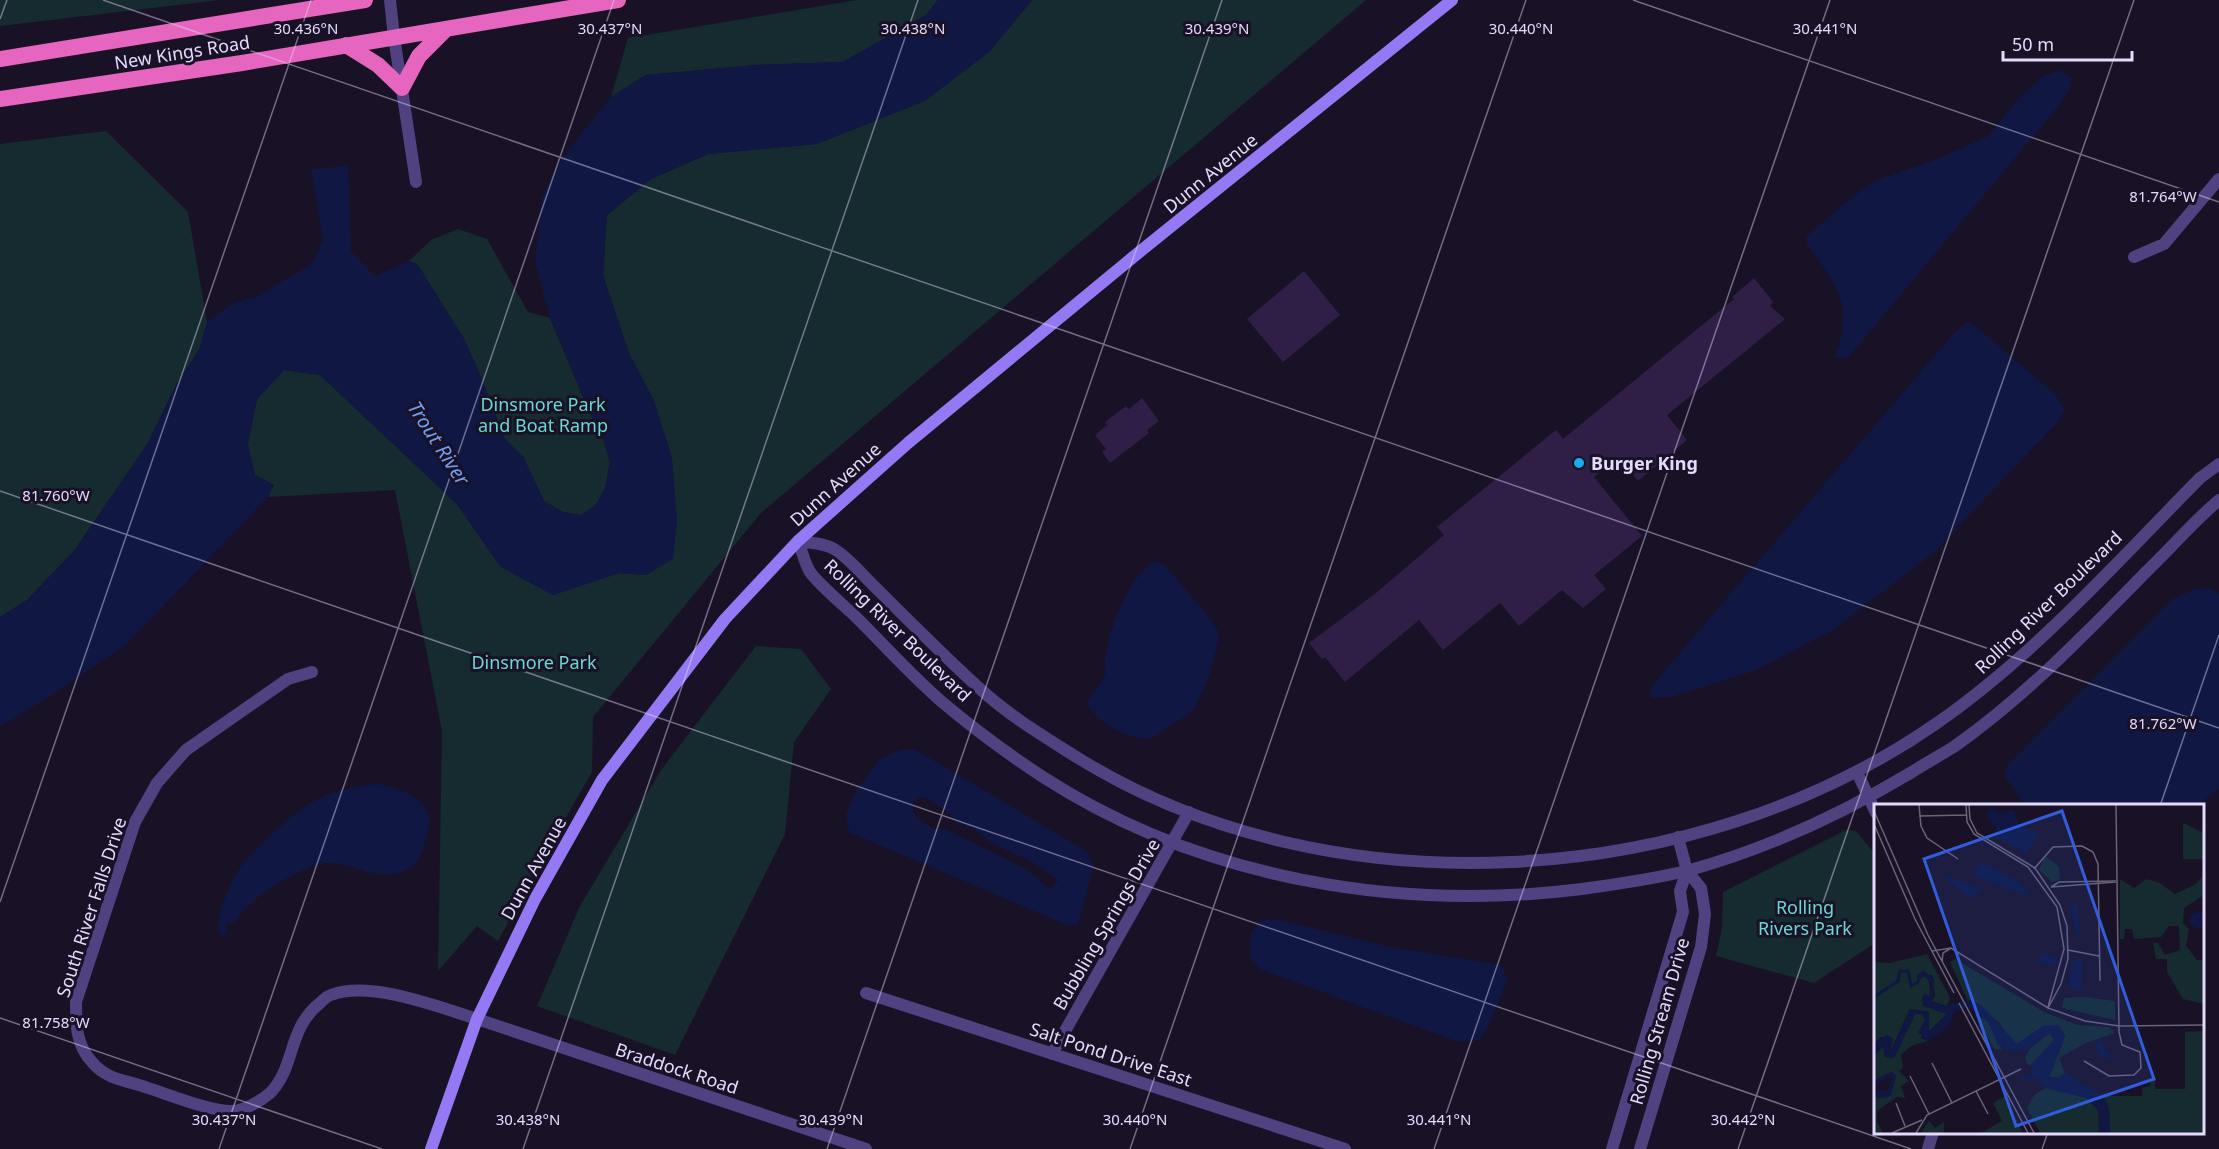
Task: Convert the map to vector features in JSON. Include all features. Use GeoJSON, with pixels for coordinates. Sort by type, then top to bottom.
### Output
{"type":"FeatureCollection","features":[{"type":"Feature","properties":{"kind":"highway","name":"New Kings Road"},"geometry":{"type":"LineString","coordinates":[[0,59],[365,0]]}},
{"type":"Feature","properties":{"kind":"highway","name":"New Kings Road"},"geometry":{"type":"LineString","coordinates":[[0,99],[394,38],[618,0]]}},
{"type":"Feature","properties":{"kind":"highway"},"geometry":{"type":"LineString","coordinates":[[346,45],[378,65],[402,88],[419,56],[446,29]]}},
{"type":"Feature","properties":{"kind":"main road","name":"Dunn Avenue"},"geometry":{"type":"LineString","coordinates":[[431,1149],[477,1019],[535,899],[602,780],[725,619],[798,541],[908,443],[1132,258],[1452,0]]}},
{"type":"Feature","properties":{"kind":"street"},"geometry":{"type":"LineString","coordinates":[[390,0],[416,182]]}},
{"type":"Feature","properties":{"kind":"street"},"geometry":{"type":"LineString","coordinates":[[2134,256],[2164,244],[2219,179]]}},
{"type":"Feature","properties":{"kind":"street","name":"Rolling River Boulevard"},"geometry":{"type":"LineString","coordinates":[[798,541],[834,548],[980,690],[1024,724],[1102,772],[1189,812],[1262,836],[1391,860],[1459,864],[1522,863],[1597,855],[1678,837],[1764,811],[1805,796],[1857,772],[1936,723],[1990,684],[2030,649],[2200,478],[2219,464]]}},
{"type":"Feature","properties":{"kind":"street","name":"Rolling River Boulevard"},"geometry":{"type":"LineString","coordinates":[[798,541],[810,573],[940,700],[1005,752],[1062,789],[1107,813],[1174,842],[1231,862],[1354,890],[1445,897],[1528,896],[1608,885],[1687,870],[1759,848],[1817,824],[1868,798],[1953,747],[2007,706],[2058,661],[2219,501]]}},
{"type":"Feature","properties":{"kind":"street","name":"South River Falls Drive"},"geometry":{"type":"LineString","coordinates":[[312,672],[288,679],[186,750],[157,783],[135,822],[76,1002],[76,1028],[81,1047],[92,1063],[110,1076],[212,1108],[233,1111],[249,1107],[269,1094],[283,1074],[300,1024],[329,995],[353,990],[378,992],[437,1005],[477,1019]]}},
{"type":"Feature","properties":{"kind":"street"},"geometry":{"type":"LineString","coordinates":[[1857,772],[1874,811]]}},
{"type":"Feature","properties":{"kind":"street","name":"Bubbling Springs Drive"},"geometry":{"type":"LineString","coordinates":[[1052,1054],[1189,812]]}},
{"type":"Feature","properties":{"kind":"street","name":"Rolling Stream Drive"},"geometry":{"type":"LineString","coordinates":[[1640,1149],[1701,947],[1705,914],[1701,888],[1687,870],[1678,837]]}},
{"type":"Feature","properties":{"kind":"street","name":"Rolling Stream Drive"},"geometry":{"type":"LineString","coordinates":[[1612,1149],[1683,912],[1680,891],[1687,870]]}},
{"type":"Feature","properties":{"kind":"street","name":"Salt Pond Drive East"},"geometry":{"type":"LineString","coordinates":[[866,993],[1345,1149]]}},
{"type":"Feature","properties":{"kind":"street","name":"Braddock Road"},"geometry":{"type":"LineString","coordinates":[[477,1019],[866,1149]]}},
{"type":"Feature","properties":{"kind":"street"},"geometry":{"type":"LineString","coordinates":[[1928,1149],[1932,1134]]}},
{"type":"Feature","properties":{"kind":"green space"},"geometry":{"type":"Polygon","coordinates":[[[0,0],[220,0],[0,26],[0,0]]]}},
{"type":"Feature","properties":{"kind":"green space"},"geometry":{"type":"Polygon","coordinates":[[[857,0],[938,0],[926,15],[843,62],[756,65],[646,75],[611,97],[628,38],[857,0]]]}},
{"type":"Feature","properties":{"kind":"green space","name":"Dinsmore Park"},"geometry":{"type":"Polygon","coordinates":[[[1032,0],[1366,0],[761,513],[593,717],[592,772],[498,941],[477,926],[438,971],[442,731],[395,490],[268,497],[274,485],[255,475],[247,444],[257,399],[284,370],[320,375],[457,504],[500,566],[553,595],[619,573],[646,575],[654,401],[629,353],[603,275],[607,215],[651,179],[708,154],[817,144],[989,52],[1032,0]]]}},
{"type":"Feature","properties":{"kind":"green space"},"geometry":{"type":"Polygon","coordinates":[[[106,131],[188,212],[207,322],[199,350],[177,383],[148,443],[74,551],[27,600],[0,617],[0,144],[106,131]]]}},
{"type":"Feature","properties":{"kind":"green space","name":"Dinsmore Park and Boat Ramp"},"geometry":{"type":"Polygon","coordinates":[[[458,229],[487,239],[528,312],[550,318],[592,418],[603,438],[610,462],[605,488],[596,505],[581,515],[563,512],[544,501],[523,457],[505,439],[464,339],[419,267],[409,261],[431,240],[458,229]]]}},
{"type":"Feature","properties":{"kind":"green space"},"geometry":{"type":"Polygon","coordinates":[[[756,646],[801,649],[831,689],[794,742],[785,834],[675,1055],[537,1006],[580,906],[661,770],[756,646]]]}},
{"type":"Feature","properties":{"kind":"green space","name":"Rolling Rivers Park"},"geometry":{"type":"Polygon","coordinates":[[[1846,830],[1856,831],[1874,853],[1874,944],[1814,983],[1716,956],[1722,929],[1723,892],[1846,830]]]}},
{"type":"Feature","properties":{"kind":"water","name":"Trout River"},"geometry":{"type":"Polygon","coordinates":[[[938,0],[1032,0],[989,52],[925,101],[817,144],[708,154],[651,179],[607,215],[603,275],[629,353],[654,401],[672,457],[677,520],[673,559],[646,575],[619,573],[553,595],[500,566],[457,504],[320,375],[284,370],[257,399],[248,444],[255,475],[274,485],[268,497],[127,644],[46,699],[0,726],[0,617],[28,600],[74,551],[148,443],[177,383],[199,350],[207,322],[233,303],[258,296],[312,264],[323,241],[311,170],[348,165],[351,251],[375,276],[409,261],[419,267],[464,339],[505,439],[523,457],[544,501],[563,512],[581,515],[596,505],[605,489],[610,462],[603,438],[592,418],[550,318],[535,261],[542,197],[564,155],[611,97],[646,75],[756,65],[843,62],[926,15],[938,0]]]}},
{"type":"Feature","properties":{"kind":"water"},"geometry":{"type":"Polygon","coordinates":[[[2061,70],[2072,78],[2069,90],[2056,109],[1847,359],[1835,357],[1843,323],[1839,296],[1827,272],[1807,244],[1806,237],[1874,181],[1932,161],[1988,136],[2020,97],[2043,76],[2061,70]]]}},
{"type":"Feature","properties":{"kind":"water"},"geometry":{"type":"Polygon","coordinates":[[[1966,322],[1974,325],[2055,394],[2064,409],[2058,422],[1932,554],[1832,631],[1754,671],[1671,697],[1651,698],[1650,689],[1667,668],[1966,322]]]}},
{"type":"Feature","properties":{"kind":"water"},"geometry":{"type":"Polygon","coordinates":[[[1156,561],[1164,564],[1210,618],[1218,631],[1218,642],[1209,676],[1194,710],[1152,738],[1144,738],[1124,734],[1115,729],[1098,717],[1087,703],[1105,676],[1107,646],[1122,604],[1137,577],[1146,567],[1156,561]]]}},
{"type":"Feature","properties":{"kind":"water"},"geometry":{"type":"Polygon","coordinates":[[[2210,588],[2219,594],[2219,789],[2198,804],[2024,804],[2005,777],[2007,766],[2173,599],[2194,589],[2210,588]]]}},
{"type":"Feature","properties":{"kind":"water"},"geometry":{"type":"Polygon","coordinates":[[[900,750],[916,750],[1086,851],[1094,866],[1078,924],[1067,925],[849,832],[846,815],[855,792],[880,759],[900,750]],[[919,797],[911,806],[917,818],[930,827],[947,830],[1028,870],[1048,888],[1053,888],[1058,880],[1032,862],[993,844],[974,829],[956,822],[950,814],[931,800],[919,797]]]}},
{"type":"Feature","properties":{"kind":"water"},"geometry":{"type":"Polygon","coordinates":[[[381,784],[411,795],[424,805],[428,812],[430,822],[424,846],[419,859],[413,866],[405,871],[386,875],[334,863],[309,868],[294,874],[265,892],[235,922],[226,924],[227,932],[224,936],[220,935],[221,909],[233,881],[246,859],[265,840],[300,810],[318,799],[349,788],[381,784]]]}},
{"type":"Feature","properties":{"kind":"water"},"geometry":{"type":"Polygon","coordinates":[[[1276,919],[1387,946],[1502,965],[1507,980],[1488,1028],[1478,1040],[1458,1042],[1260,969],[1249,957],[1251,933],[1262,920],[1276,919]]]}},
{"type":"Feature","properties":{"kind":"building"},"geometry":{"type":"Polygon","coordinates":[[[1304,271],[1340,315],[1283,362],[1247,319],[1304,271]]]}},
{"type":"Feature","properties":{"kind":"building"},"geometry":{"type":"Polygon","coordinates":[[[1754,278],[1773,302],[1770,306],[1785,319],[1667,415],[1687,440],[1638,481],[1619,457],[1594,477],[1642,536],[1594,575],[1606,589],[1583,608],[1562,590],[1519,626],[1500,603],[1443,650],[1419,620],[1345,682],[1325,657],[1322,659],[1309,643],[1376,593],[1444,535],[1437,527],[1556,430],[1563,439],[1734,299],[1732,297],[1754,278]]]}},
{"type":"Feature","properties":{"kind":"building"},"geometry":{"type":"Polygon","coordinates":[[[1142,398],[1159,421],[1147,430],[1149,433],[1110,463],[1102,452],[1106,449],[1095,435],[1107,425],[1105,422],[1126,406],[1129,409],[1142,398]]]}},
{"type":"Feature","properties":{"kind":"place","name":"Burger King"},"geometry":{"type":"Point","coordinates":[1579,463]}}]}
